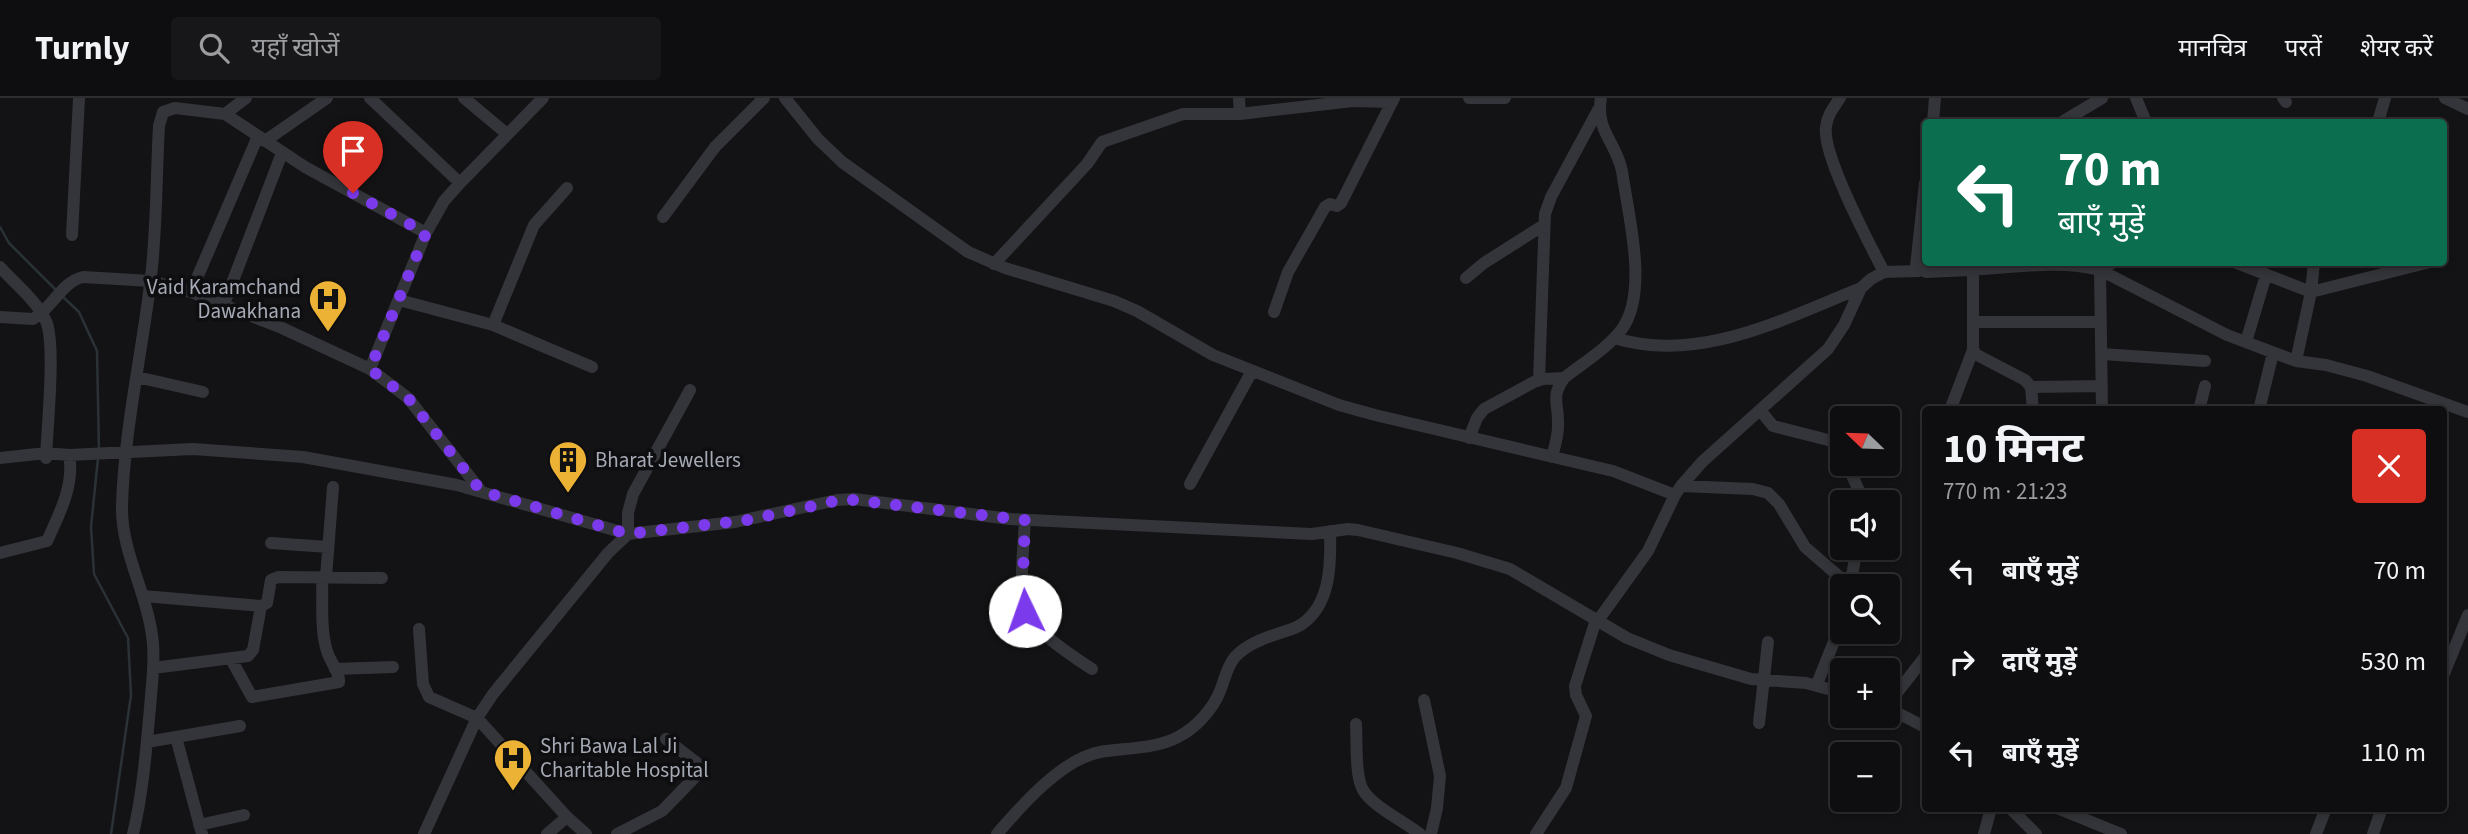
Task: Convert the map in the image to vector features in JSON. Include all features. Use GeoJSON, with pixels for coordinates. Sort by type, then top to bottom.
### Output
{"type":"FeatureCollection","features":[{"type":"Feature","properties":{"kind":"street"},"geometry":{"type":"LineString","coordinates":[[72,235],[79,98]]}},
{"type":"Feature","properties":{"kind":"street"},"geometry":{"type":"LineString","coordinates":[[225,114],[246,98]]}},
{"type":"Feature","properties":{"kind":"street"},"geometry":{"type":"LineString","coordinates":[[191,292],[262,139],[327,98]]}},
{"type":"Feature","properties":{"kind":"street"},"geometry":{"type":"LineString","coordinates":[[370,98],[460,183]]}},
{"type":"Feature","properties":{"kind":"street"},"geometry":{"type":"LineString","coordinates":[[464,98],[507,134]]}},
{"type":"Feature","properties":{"kind":"street"},"geometry":{"type":"LineString","coordinates":[[370,369],[426,233],[444,201],[543,98]]}},
{"type":"Feature","properties":{"kind":"street"},"geometry":{"type":"LineString","coordinates":[[663,217],[715,147],[764,98]]}},
{"type":"Feature","properties":{"kind":"street"},"geometry":{"type":"LineString","coordinates":[[785,98],[818,139],[842,162],[956,245],[994,264],[1114,301],[1137,311],[1213,355],[1355,410],[1613,471],[1678,490],[1753,489],[1768,493],[1779,504],[1805,547],[1850,586],[1855,560]]}},
{"type":"Feature","properties":{"kind":"street"},"geometry":{"type":"LineString","coordinates":[[1239,98],[1240,114]]}},
{"type":"Feature","properties":{"kind":"street"},"geometry":{"type":"LineString","coordinates":[[1469,98],[1505,98]]}},
{"type":"Feature","properties":{"kind":"street"},"geometry":{"type":"LineString","coordinates":[[1840,98],[1829,114],[1826,125],[1828,149],[1858,220],[1884,272]]}},
{"type":"Feature","properties":{"kind":"street"},"geometry":{"type":"LineString","coordinates":[[1933,119],[1935,98]]}},
{"type":"Feature","properties":{"kind":"street"},"geometry":{"type":"LineString","coordinates":[[2137,98],[2145,119]]}},
{"type":"Feature","properties":{"kind":"street"},"geometry":{"type":"LineString","coordinates":[[2379,119],[2385,98]]}},
{"type":"Feature","properties":{"kind":"street"},"geometry":{"type":"LineString","coordinates":[[2445,98],[2468,109]]}},
{"type":"Feature","properties":{"kind":"street"},"geometry":{"type":"LineString","coordinates":[[994,264],[1087,164],[1102,142],[1183,114],[1240,114],[1342,102],[1393,100],[1340,203],[1337,206],[1330,204],[1325,207],[1291,267],[1274,312]]}},
{"type":"Feature","properties":{"kind":"street"},"geometry":{"type":"LineString","coordinates":[[2066,119],[2095,100]]}},
{"type":"Feature","properties":{"kind":"street"},"geometry":{"type":"LineString","coordinates":[[133,834],[143,785],[153,668],[152,633],[125,538],[122,510],[126,453],[151,281],[159,126],[163,112],[183,103],[225,114],[282,153],[426,233]]}},
{"type":"Feature","properties":{"kind":"street"},"geometry":{"type":"LineString","coordinates":[[1539,380],[1544,225],[1551,197],[1600,104]]}},
{"type":"Feature","properties":{"kind":"street"},"geometry":{"type":"LineString","coordinates":[[1552,457],[1559,421],[1555,393],[1564,378],[1620,331],[1629,314],[1636,285],[1619,160],[1603,131],[1600,104]]}},
{"type":"Feature","properties":{"kind":"street"},"geometry":{"type":"LineString","coordinates":[[224,304],[282,153]]}},
{"type":"Feature","properties":{"kind":"street"},"geometry":{"type":"LineString","coordinates":[[493,325],[534,225],[567,188]]}},
{"type":"Feature","properties":{"kind":"street"},"geometry":{"type":"LineString","coordinates":[[1919,271],[1914,262],[1922,205]]}},
{"type":"Feature","properties":{"kind":"street"},"geometry":{"type":"LineString","coordinates":[[1466,278],[1484,263],[1544,225]]}},
{"type":"Feature","properties":{"kind":"street"},"geometry":{"type":"LineString","coordinates":[[1614,338],[1633,344],[1659,347],[1725,340],[1861,288],[1884,272],[2048,266]]}},
{"type":"Feature","properties":{"kind":"street"},"geometry":{"type":"LineString","coordinates":[[2085,266],[2100,270],[2216,330],[2273,353],[2347,370],[2468,412]]}},
{"type":"Feature","properties":{"kind":"street"},"geometry":{"type":"LineString","coordinates":[[2100,270],[2106,266]]}},
{"type":"Feature","properties":{"kind":"street"},"geometry":{"type":"LineString","coordinates":[[2244,266],[2311,292],[2414,266]]}},
{"type":"Feature","properties":{"kind":"street"},"geometry":{"type":"LineString","coordinates":[[2296,360],[2311,292],[2314,266]]}},
{"type":"Feature","properties":{"kind":"street"},"geometry":{"type":"LineString","coordinates":[[0,267],[43,313],[47,324],[50,336],[49,455]]}},
{"type":"Feature","properties":{"kind":"street"},"geometry":{"type":"LineString","coordinates":[[1952,406],[1973,350],[1975,276],[1970,270]]}},
{"type":"Feature","properties":{"kind":"street"},"geometry":{"type":"LineString","coordinates":[[2100,270],[2102,406]]}},
{"type":"Feature","properties":{"kind":"street"},"geometry":{"type":"LineString","coordinates":[[2246,342],[2266,275]]}},
{"type":"Feature","properties":{"kind":"street"},"geometry":{"type":"LineString","coordinates":[[0,317],[27,320],[43,313],[73,281],[89,277],[151,281],[191,292],[370,369],[408,398],[481,491]]}},
{"type":"Feature","properties":{"kind":"street"},"geometry":{"type":"LineString","coordinates":[[1536,834],[1562,796],[1570,777],[1586,716],[1576,695],[1576,686],[1598,621],[1648,551],[1678,490],[1702,462],[1828,349],[1844,326],[1861,288]]}},
{"type":"Feature","properties":{"kind":"street"},"geometry":{"type":"LineString","coordinates":[[399,300],[493,325],[592,367]]}},
{"type":"Feature","properties":{"kind":"street"},"geometry":{"type":"LineString","coordinates":[[1973,322],[2099,321]]}},
{"type":"Feature","properties":{"kind":"street"},"geometry":{"type":"LineString","coordinates":[[1973,350],[1977,355],[2018,375],[2031,387],[2033,406]]}},
{"type":"Feature","properties":{"kind":"street"},"geometry":{"type":"LineString","coordinates":[[2260,406],[2273,353]]}},
{"type":"Feature","properties":{"kind":"street"},"geometry":{"type":"LineString","coordinates":[[2102,354],[2205,361]]}},
{"type":"Feature","properties":{"kind":"street"},"geometry":{"type":"LineString","coordinates":[[1190,484],[1252,371]]}},
{"type":"Feature","properties":{"kind":"street"},"geometry":{"type":"LineString","coordinates":[[137,377],[203,392]]}},
{"type":"Feature","properties":{"kind":"street"},"geometry":{"type":"LineString","coordinates":[[1469,438],[1476,418],[1484,409],[1539,380],[1564,378]]}},
{"type":"Feature","properties":{"kind":"street"},"geometry":{"type":"LineString","coordinates":[[2031,387],[2102,386]]}},
{"type":"Feature","properties":{"kind":"street"},"geometry":{"type":"LineString","coordinates":[[2200,406],[2205,386]]}},
{"type":"Feature","properties":{"kind":"street"},"geometry":{"type":"LineString","coordinates":[[424,834],[477,718],[493,694],[608,552],[628,534],[628,513],[633,494],[690,390]]}},
{"type":"Feature","properties":{"kind":"street"},"geometry":{"type":"LineString","coordinates":[[1760,410],[1773,426],[1830,440]]}},
{"type":"Feature","properties":{"kind":"street"},"geometry":{"type":"LineString","coordinates":[[0,458],[193,449],[303,457],[409,475],[481,491],[628,534],[748,520],[845,499],[1025,520],[1312,534],[1357,530],[1495,563],[1524,575],[1627,638],[1653,650],[1736,676],[1762,681],[1817,684],[1830,688]]}},
{"type":"Feature","properties":{"kind":"street"},"geometry":{"type":"LineString","coordinates":[[0,463],[49,455]]}},
{"type":"Feature","properties":{"kind":"street"},"geometry":{"type":"LineString","coordinates":[[0,553],[47,541],[68,487],[74,455]]}},
{"type":"Feature","properties":{"kind":"street"},"geometry":{"type":"LineString","coordinates":[[231,659],[248,695],[252,697],[336,684],[340,680],[324,641],[324,577],[333,486]]}},
{"type":"Feature","properties":{"kind":"street"},"geometry":{"type":"LineString","coordinates":[[1025,520],[1025,611],[1030,620],[1066,652],[1092,669]]}},
{"type":"Feature","properties":{"kind":"street"},"geometry":{"type":"LineString","coordinates":[[997,834],[1051,779],[1086,756],[1175,739],[1191,728],[1214,703],[1228,668],[1241,651],[1263,639],[1300,625],[1314,612],[1326,586],[1330,569],[1331,531]]}},
{"type":"Feature","properties":{"kind":"street"},"geometry":{"type":"LineString","coordinates":[[271,544],[328,547]]}},
{"type":"Feature","properties":{"kind":"street"},"geometry":{"type":"LineString","coordinates":[[143,597],[261,606],[267,603],[274,578],[382,578]]}},
{"type":"Feature","properties":{"kind":"street"},"geometry":{"type":"LineString","coordinates":[[153,668],[231,659],[251,654],[261,606]]}},
{"type":"Feature","properties":{"kind":"street"},"geometry":{"type":"LineString","coordinates":[[2447,666],[2468,615]]}},
{"type":"Feature","properties":{"kind":"street"},"geometry":{"type":"LineString","coordinates":[[419,629],[425,691],[435,701],[477,718],[567,817],[586,834]]}},
{"type":"Feature","properties":{"kind":"street"},"geometry":{"type":"LineString","coordinates":[[1759,723],[1768,642]]}},
{"type":"Feature","properties":{"kind":"street"},"geometry":{"type":"LineString","coordinates":[[1817,684],[1833,644]]}},
{"type":"Feature","properties":{"kind":"street"},"geometry":{"type":"LineString","coordinates":[[1900,690],[1922,661]]}},
{"type":"Feature","properties":{"kind":"street"},"geometry":{"type":"LineString","coordinates":[[335,668],[393,667]]}},
{"type":"Feature","properties":{"kind":"street"},"geometry":{"type":"LineString","coordinates":[[1424,700],[1440,776],[1431,834]]}},
{"type":"Feature","properties":{"kind":"street"},"geometry":{"type":"LineString","coordinates":[[1900,713],[1922,725]]}},
{"type":"Feature","properties":{"kind":"street"},"geometry":{"type":"LineString","coordinates":[[1356,724],[1359,776],[1363,789],[1374,801],[1420,834]]}},
{"type":"Feature","properties":{"kind":"street"},"geometry":{"type":"LineString","coordinates":[[147,741],[240,726]]}},
{"type":"Feature","properties":{"kind":"street"},"geometry":{"type":"LineString","coordinates":[[176,737],[200,830],[244,815]]}},
{"type":"Feature","properties":{"kind":"street"},"geometry":{"type":"LineString","coordinates":[[617,834],[662,811],[699,773],[700,766],[666,738]]}},
{"type":"Feature","properties":{"kind":"street"},"geometry":{"type":"LineString","coordinates":[[1984,834],[1990,812]]}},
{"type":"Feature","properties":{"kind":"street"},"geometry":{"type":"LineString","coordinates":[[2018,812],[2036,834]]}},
{"type":"Feature","properties":{"kind":"street"},"geometry":{"type":"LineString","coordinates":[[2067,812],[2121,834]]}},
{"type":"Feature","properties":{"kind":"street"},"geometry":{"type":"LineString","coordinates":[[2316,834],[2324,812]]}},
{"type":"Feature","properties":{"kind":"street"},"geometry":{"type":"LineString","coordinates":[[2373,834],[2381,812]]}},
{"type":"Feature","properties":{"kind":"street"},"geometry":{"type":"LineString","coordinates":[[547,834],[567,817]]}},
{"type":"Feature","properties":{"kind":"waterway"},"geometry":{"type":"LineString","coordinates":[[0,227],[9,243],[56,290]]}},
{"type":"Feature","properties":{"kind":"waterway"},"geometry":{"type":"LineString","coordinates":[[63,297],[79,312],[97,351],[99,451]]}},
{"type":"Feature","properties":{"kind":"waterway"},"geometry":{"type":"LineString","coordinates":[[98,458],[91,527],[94,574],[128,638],[131,695],[111,834]]}},
{"type":"Feature","properties":{"kind":"place","name":"Vaid Karamchand Dawakhana"},"geometry":{"type":"Point","coordinates":[328,333]}},
{"type":"Feature","properties":{"kind":"place","name":"Bharat Jewellers"},"geometry":{"type":"Point","coordinates":[568,494]}},
{"type":"Feature","properties":{"kind":"place","name":"Shri Bawa Lal Ji Charitable Hospital"},"geometry":{"type":"Point","coordinates":[513,792]}},
{"type":"Feature","properties":{"kind":"route"},"geometry":{"type":"LineString","coordinates":[[353,193],[426,233],[370,369],[398,389],[420,411],[481,491],[628,534],[748,520],[837,499],[1025,520],[1025,611]]}}]}
